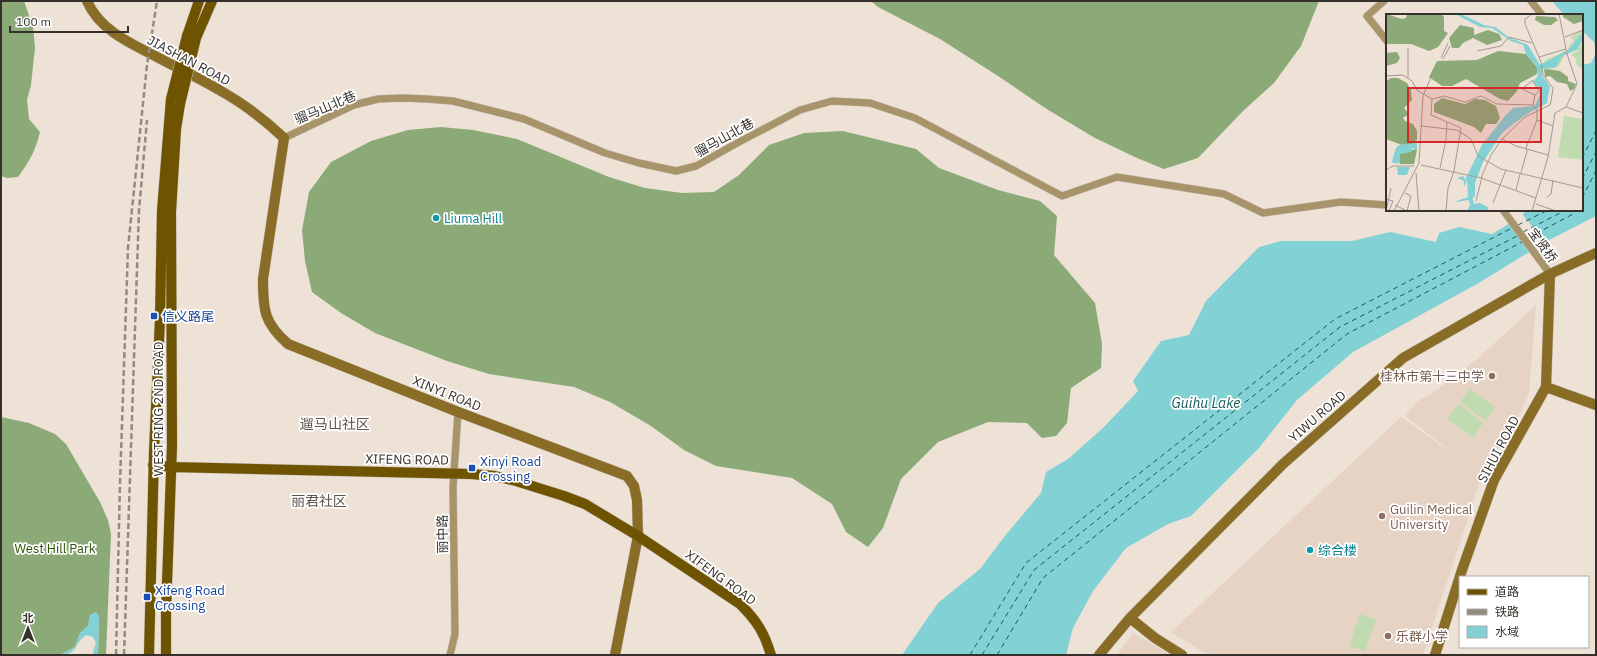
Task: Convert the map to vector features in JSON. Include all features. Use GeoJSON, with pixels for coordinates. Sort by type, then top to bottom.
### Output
{"type":"FeatureCollection","features":[{"type":"Feature","properties":{"kind":"main road","name":"WEST RING 2ND ROAD"},"geometry":{"type":"LineString","coordinates":[[166,655],[171,467],[171,212],[176,129],[191,37],[199,1]]}},
{"type":"Feature","properties":{"kind":"main road","name":"WEST RING 2ND ROAD"},"geometry":{"type":"LineString","coordinates":[[149,655],[153,465],[160,319],[162,204],[171,99],[191,37],[212,1]]}},
{"type":"Feature","properties":{"kind":"main road","name":"XIFENG ROAD"},"geometry":{"type":"LineString","coordinates":[[153,465],[171,467],[454,473],[495,476],[539,487],[585,504],[638,536],[740,604],[752,615],[763,631],[771,655]]}},
{"type":"Feature","properties":{"kind":"street","name":"JIASHAN ROAD"},"geometry":{"type":"LineString","coordinates":[[87,1],[89,6],[103,24],[120,37],[223,92],[262,118],[284,138]]}},
{"type":"Feature","properties":{"kind":"street"},"geometry":{"type":"LineString","coordinates":[[1384,1],[1367,16],[1386,40]]}},
{"type":"Feature","properties":{"kind":"street"},"geometry":{"type":"LineString","coordinates":[[1531,1],[1541,14]]}},
{"type":"Feature","properties":{"kind":"street","name":"骝马山北巷"},"geometry":{"type":"LineString","coordinates":[[284,138],[354,105],[384,99],[403,98],[453,101],[524,118],[604,153],[639,163],[676,171],[696,166],[800,110],[832,101],[870,102],[915,118],[1062,196],[1116,177],[1224,194],[1263,213],[1341,202],[1386,205]]}},
{"type":"Feature","properties":{"kind":"street","name":"XINYI ROAD"},"geometry":{"type":"LineString","coordinates":[[284,138],[263,279],[263,299],[267,318],[275,333],[288,344],[458,412],[627,476],[634,486],[637,500],[638,536],[615,655]]}},
{"type":"Feature","properties":{"kind":"street","name":"宝贤桥"},"geometry":{"type":"LineString","coordinates":[[1504,211],[1550,274]]}},
{"type":"Feature","properties":{"kind":"street","name":"YIWU ROAD"},"geometry":{"type":"LineString","coordinates":[[1099,655],[1130,618],[1283,464],[1403,358],[1550,274],[1596,253]]}},
{"type":"Feature","properties":{"kind":"street","name":"SIHUI ROAD"},"geometry":{"type":"LineString","coordinates":[[1460,576],[1494,480],[1546,387],[1550,274]]}},
{"type":"Feature","properties":{"kind":"street"},"geometry":{"type":"LineString","coordinates":[[1546,387],[1596,405]]}},
{"type":"Feature","properties":{"kind":"street","name":"丽中路"},"geometry":{"type":"LineString","coordinates":[[450,655],[455,634],[454,473],[458,412]]}},
{"type":"Feature","properties":{"kind":"street","name":"SIHUI ROAD"},"geometry":{"type":"LineString","coordinates":[[1435,655],[1459,579]]}},
{"type":"Feature","properties":{"kind":"street"},"geometry":{"type":"LineString","coordinates":[[1130,618],[1155,638],[1182,655]]}},
{"type":"Feature","properties":{"kind":"shaded area","name":"Guilin Medical University"},"geometry":{"type":"Polygon","coordinates":[[[1536,305],[1529,393],[1520,414],[1482,474],[1423,655],[1208,655],[1171,632],[1401,417],[1463,461],[1405,416],[1418,401],[1434,392],[1476,360],[1536,305]]]}},
{"type":"Feature","properties":{"kind":"shaded area"},"geometry":{"type":"Polygon","coordinates":[[[1133,633],[1171,655],[1117,655],[1133,633]]]}},
{"type":"Feature","properties":{"kind":"green space"},"geometry":{"type":"Polygon","coordinates":[[[1,1],[24,1],[33,27],[35,48],[31,85],[27,100],[29,119],[40,132],[32,156],[26,166],[18,177],[7,178],[1,176],[1,1]]]}},
{"type":"Feature","properties":{"kind":"green space"},"geometry":{"type":"Polygon","coordinates":[[[871,1],[1319,1],[1301,46],[1274,83],[1243,111],[1198,158],[1164,169],[1095,138],[1045,108],[940,39],[878,7],[871,1]]]}},
{"type":"Feature","properties":{"kind":"green space"},"geometry":{"type":"Polygon","coordinates":[[[441,127],[473,130],[517,139],[609,177],[645,188],[682,193],[714,192],[739,175],[769,145],[804,133],[843,131],[916,149],[939,168],[998,190],[1040,201],[1057,216],[1054,255],[1095,303],[1102,344],[1101,368],[1071,388],[1067,423],[1056,436],[1042,438],[1027,423],[988,422],[938,442],[901,479],[883,528],[868,547],[846,532],[832,504],[792,478],[716,466],[684,450],[651,426],[610,402],[574,387],[489,374],[447,361],[375,333],[341,313],[312,292],[305,261],[302,230],[309,192],[331,162],[371,141],[408,130],[441,127]]]}},
{"type":"Feature","properties":{"kind":"green space"},"geometry":{"type":"Polygon","coordinates":[[[1470,389],[1495,407],[1486,421],[1460,402],[1470,389]]]}},
{"type":"Feature","properties":{"kind":"green space"},"geometry":{"type":"Polygon","coordinates":[[[1459,404],[1483,423],[1473,438],[1447,419],[1459,404]]]}},
{"type":"Feature","properties":{"kind":"green space","name":"West Hill Park"},"geometry":{"type":"Polygon","coordinates":[[[1,417],[29,423],[55,434],[66,444],[100,502],[108,520],[111,534],[106,655],[98,655],[99,617],[96,612],[90,616],[88,626],[80,633],[75,647],[60,655],[1,655],[1,417]]]}},
{"type":"Feature","properties":{"kind":"green space"},"geometry":{"type":"Polygon","coordinates":[[[1360,614],[1376,620],[1365,651],[1349,646],[1360,614]]]}},
{"type":"Feature","properties":{"kind":"water"},"geometry":{"type":"Polygon","coordinates":[[[1552,1],[1596,1],[1596,50],[1594,42],[1583,32],[1583,14],[1563,14],[1552,1]]]}},
{"type":"Feature","properties":{"kind":"water","name":"Guihu Lake"},"geometry":{"type":"Polygon","coordinates":[[[1596,53],[1596,216],[1547,241],[1477,284],[1353,352],[1297,400],[1258,449],[1191,516],[1168,524],[1126,548],[1093,591],[1073,628],[1066,655],[902,655],[938,603],[980,569],[1004,537],[1041,493],[1046,472],[1068,459],[1103,428],[1138,391],[1133,381],[1161,341],[1189,335],[1206,301],[1259,247],[1281,241],[1352,241],[1390,232],[1436,242],[1439,233],[1459,227],[1492,234],[1522,216],[1525,211],[1583,211],[1583,65],[1591,63],[1596,53]]]}},
{"type":"Feature","properties":{"kind":"water"},"geometry":{"type":"Polygon","coordinates":[[[96,612],[99,617],[98,655],[94,655],[93,652],[96,643],[93,637],[86,635],[82,638],[73,651],[60,655],[75,647],[80,633],[88,626],[90,615],[96,612]]]}},
{"type":"Feature","properties":{"kind":"pier"},"geometry":{"type":"Polygon","coordinates":[[[1522,214],[1547,244],[1532,253],[1510,221],[1522,214]]]}},
{"type":"Feature","properties":{"kind":"ferry route"},"geometry":{"type":"LineString","coordinates":[[1583,156],[1596,131]]}},
{"type":"Feature","properties":{"kind":"ferry route"},"geometry":{"type":"LineString","coordinates":[[1583,177],[1596,152]]}},
{"type":"Feature","properties":{"kind":"ferry route"},"geometry":{"type":"LineString","coordinates":[[1583,196],[1596,171]]}},
{"type":"Feature","properties":{"kind":"ferry route"},"geometry":{"type":"LineString","coordinates":[[1518,225],[1546,211]]}},
{"type":"Feature","properties":{"kind":"ferry route"},"geometry":{"type":"LineString","coordinates":[[1523,232],[1564,211]]}},
{"type":"Feature","properties":{"kind":"ferry route"},"geometry":{"type":"LineString","coordinates":[[1528,238],[1573,214],[1575,211]]}},
{"type":"Feature","properties":{"kind":"ferry route"},"geometry":{"type":"LineString","coordinates":[[970,655],[1026,563],[1335,319],[1512,228]]}},
{"type":"Feature","properties":{"kind":"ferry route"},"geometry":{"type":"LineString","coordinates":[[982,655],[1034,570],[1340,327],[1517,236]]}},
{"type":"Feature","properties":{"kind":"ferry route"},"geometry":{"type":"LineString","coordinates":[[997,655],[1043,578],[1347,334],[1522,242]]}},
{"type":"Feature","properties":{"kind":"railway"},"geometry":{"type":"LineString","coordinates":[[116,655],[128,248],[147,65],[157,1]]}},
{"type":"Feature","properties":{"kind":"railway"},"geometry":{"type":"LineString","coordinates":[[124,655],[139,210],[147,120]]}},
{"type":"Feature","properties":{"kind":"place","name":"Liuma Hill"},"geometry":{"type":"Point","coordinates":[436,218]}},
{"type":"Feature","properties":{"kind":"place","name":"信义路尾"},"geometry":{"type":"Point","coordinates":[154,316]}},
{"type":"Feature","properties":{"kind":"place","name":"桂林市第十三中学"},"geometry":{"type":"Point","coordinates":[1492,376]}},
{"type":"Feature","properties":{"kind":"place","name":"Xinyi Road Crossing"},"geometry":{"type":"Point","coordinates":[472,468]}},
{"type":"Feature","properties":{"kind":"place","name":"Guilin Medical University"},"geometry":{"type":"Point","coordinates":[1382,516]}},
{"type":"Feature","properties":{"kind":"place","name":"综合楼"},"geometry":{"type":"Point","coordinates":[1310,550]}},
{"type":"Feature","properties":{"kind":"place","name":"Xifeng Road Crossing"},"geometry":{"type":"Point","coordinates":[147,597]}},
{"type":"Feature","properties":{"kind":"place","name":"乐群小学"},"geometry":{"type":"Point","coordinates":[1388,636]}},
{"type":"Feature","properties":{"kind":"district","name":"遛马山社区"},"geometry":{"type":"Point","coordinates":[335,424]}},
{"type":"Feature","properties":{"kind":"district","name":"丽君社区"},"geometry":{"type":"Point","coordinates":[319,501]}}]}
